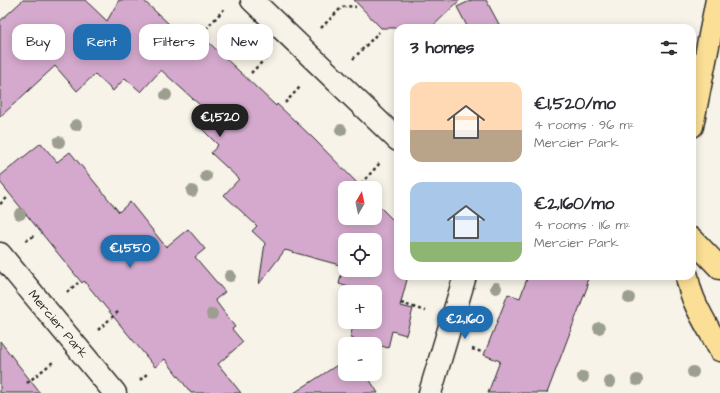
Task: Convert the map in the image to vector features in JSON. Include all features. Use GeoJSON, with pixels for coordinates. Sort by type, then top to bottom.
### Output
{"type":"FeatureCollection","features":[{"type":"Feature","properties":{"kind":"highway"},"geometry":{"type":"LineString","coordinates":[[696,106],[717,0]]}},
{"type":"Feature","properties":{"kind":"highway"},"geometry":{"type":"LineString","coordinates":[[696,243],[720,268]]}},
{"type":"Feature","properties":{"kind":"highway"},"geometry":{"type":"LineString","coordinates":[[688,280],[698,309],[720,350]]}},
{"type":"Feature","properties":{"kind":"street"},"geometry":{"type":"LineString","coordinates":[[252,0],[394,136]]}},
{"type":"Feature","properties":{"kind":"street","name":"Mercier Park"},"geometry":{"type":"LineString","coordinates":[[0,254],[115,393]]}},
{"type":"Feature","properties":{"kind":"street"},"geometry":{"type":"LineString","coordinates":[[430,393],[464,280]]}},
{"type":"Feature","properties":{"kind":"path"},"geometry":{"type":"LineString","coordinates":[[209,26],[226,6]]}},
{"type":"Feature","properties":{"kind":"path"},"geometry":{"type":"LineString","coordinates":[[318,31],[340,8],[346,6],[356,7]]}},
{"type":"Feature","properties":{"kind":"path"},"geometry":{"type":"LineString","coordinates":[[350,62],[379,32]]}},
{"type":"Feature","properties":{"kind":"path"},"geometry":{"type":"LineString","coordinates":[[251,73],[264,60]]}},
{"type":"Feature","properties":{"kind":"path"},"geometry":{"type":"LineString","coordinates":[[285,104],[305,82]]}},
{"type":"Feature","properties":{"kind":"path"},"geometry":{"type":"LineString","coordinates":[[364,181],[384,159]]}},
{"type":"Feature","properties":{"kind":"path"},"geometry":{"type":"LineString","coordinates":[[0,204],[7,198]]}},
{"type":"Feature","properties":{"kind":"path"},"geometry":{"type":"LineString","coordinates":[[401,303],[426,311]]}},
{"type":"Feature","properties":{"kind":"path"},"geometry":{"type":"LineString","coordinates":[[96,331],[120,310]]}},
{"type":"Feature","properties":{"kind":"path"},"geometry":{"type":"LineString","coordinates":[[27,383],[56,360]]}},
{"type":"Feature","properties":{"kind":"building"},"geometry":{"type":"Polygon","coordinates":[[[23,0],[85,0],[107,21],[119,0],[143,0],[169,24],[139,24],[139,60],[209,60],[209,43],[217,50],[217,60],[227,60],[276,106],[277,104],[314,139],[355,181],[338,181],[338,225],[382,225],[382,209],[394,221],[394,280],[407,280],[400,306],[413,309],[406,335],[392,331],[388,348],[382,346],[382,337],[350,337],[352,329],[382,329],[382,285],[339,284],[341,277],[382,277],[382,233],[338,233],[338,265],[285,250],[259,284],[265,243],[252,231],[257,226],[224,195],[239,179],[211,153],[218,145],[201,128],[212,116],[161,70],[141,92],[125,78],[113,91],[95,74],[77,91],[55,66],[0,117],[0,21],[23,0]]]}},
{"type":"Feature","properties":{"kind":"building"},"geometry":{"type":"Polygon","coordinates":[[[354,0],[460,0],[435,24],[394,24],[394,28],[381,28],[354,0]]]}},
{"type":"Feature","properties":{"kind":"building"},"geometry":{"type":"Polygon","coordinates":[[[472,0],[486,0],[499,24],[466,24],[457,7],[472,0]]]}},
{"type":"Feature","properties":{"kind":"building"},"geometry":{"type":"Polygon","coordinates":[[[41,143],[57,162],[70,152],[119,212],[130,202],[166,247],[188,229],[205,249],[195,257],[225,292],[215,300],[235,327],[232,329],[243,342],[218,364],[241,393],[191,393],[165,359],[155,367],[84,281],[82,283],[0,182],[0,176],[41,143]]]}},
{"type":"Feature","properties":{"kind":"building"},"geometry":{"type":"Polygon","coordinates":[[[527,280],[588,280],[586,284],[588,285],[547,393],[488,393],[500,361],[484,355],[508,294],[520,298],[527,280]]]}},
{"type":"Feature","properties":{"kind":"building"},"geometry":{"type":"Polygon","coordinates":[[[0,341],[40,393],[0,393],[0,341]]]}},
{"type":"Feature","properties":{"kind":"building"},"geometry":{"type":"Polygon","coordinates":[[[338,365],[338,381],[370,381],[378,393],[294,393],[338,365]]]}}]}
